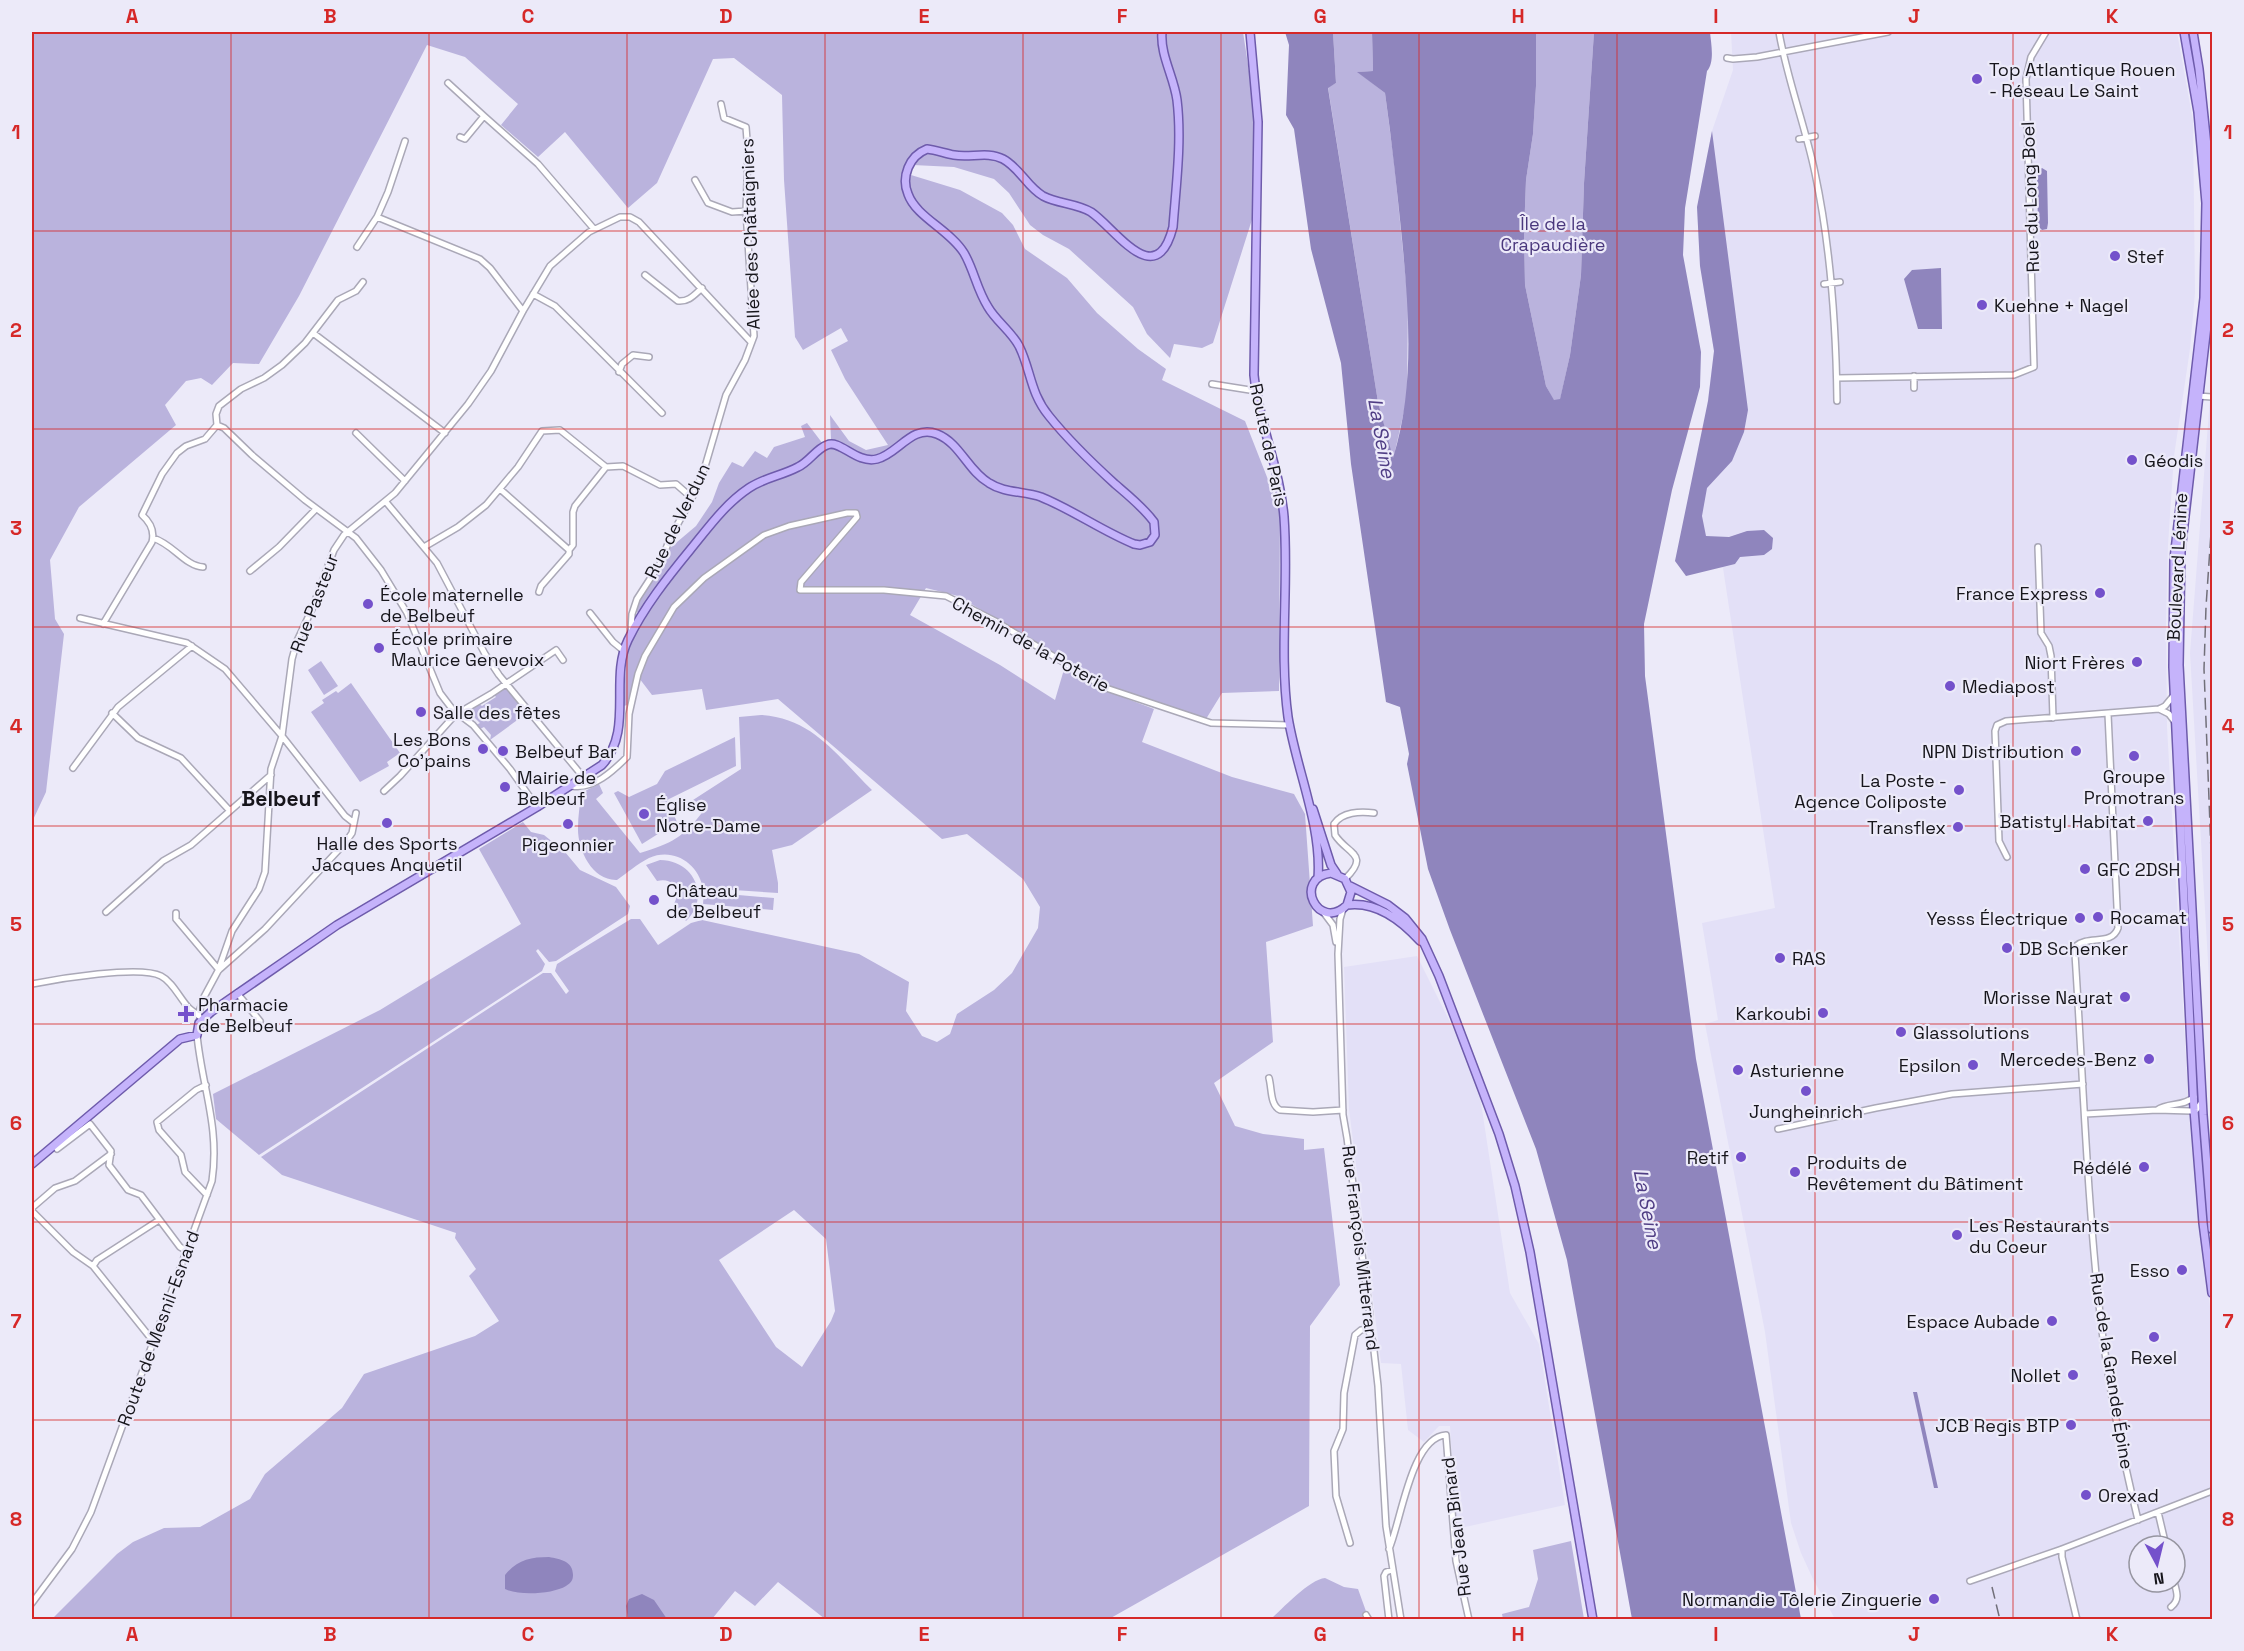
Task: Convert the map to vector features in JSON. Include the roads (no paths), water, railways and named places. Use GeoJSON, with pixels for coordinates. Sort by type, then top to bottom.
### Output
{"type":"FeatureCollection","features":[{"type":"Feature","properties":{"kind":"main road"},"geometry":{"type":"LineString","coordinates":[[32,1164],[180,1039],[197,1035],[200,1017],[365,908],[572,786],[607,760],[617,741],[624,651],[631,634],[665,581],[730,502],[767,477],[798,468],[826,445],[837,445],[855,457],[871,460],[886,456],[916,434],[930,432],[959,452],[979,476],[995,487],[1042,498],[1134,544],[1145,544],[1154,539],[1156,528],[1150,516],[1091,461],[1041,407],[1030,383],[1020,348],[987,306],[963,252],[953,238],[918,210],[910,200],[906,186],[908,170],[913,158],[927,149],[955,155],[992,155],[1012,164],[1044,197],[1080,207],[1092,213],[1133,251],[1142,255],[1157,253],[1164,249],[1170,240],[1173,227],[1178,134],[1177,98],[1162,47],[1162,32]]}},
{"type":"Feature","properties":{"kind":"main road","name":"Route de Paris"},"geometry":{"type":"LineString","coordinates":[[1250,32],[1258,122],[1254,350],[1256,391],[1284,519],[1285,657],[1290,725],[1304,784]]}},
{"type":"Feature","properties":{"kind":"main road","name":"Boulevard Lénine"},"geometry":{"type":"LineString","coordinates":[[2184,32],[2198,112],[2206,203],[2204,298],[2174,559],[2172,610],[2175,722],[2187,926],[2194,1104],[2212,1293]]}},
{"type":"Feature","properties":{"kind":"main road","name":"Boulevard Lénine"},"geometry":{"type":"LineString","coordinates":[[2193,32],[2200,80],[2212,224],[2211,281],[2181,551],[2178,642],[2203,1115],[2212,1229]]}},
{"type":"Feature","properties":{"kind":"main road"},"geometry":{"type":"LineString","coordinates":[[1304,784],[1331,865],[1337,874],[1350,886],[1388,905],[1405,918],[1422,939],[1432,958],[1490,1108],[1524,1221],[1593,1620]]}},
{"type":"Feature","properties":{"kind":"main road"},"geometry":{"type":"LineString","coordinates":[[1304,784],[1315,839],[1318,878]]}},
{"type":"Feature","properties":{"kind":"main road"},"geometry":{"type":"LineString","coordinates":[[1337,874],[1327,874],[1318,878],[1313,885],[1311,894],[1316,906],[1332,913],[1345,907],[1365,904],[1382,911],[1410,930],[1432,958]]}},
{"type":"Feature","properties":{"kind":"main road"},"geometry":{"type":"LineString","coordinates":[[1345,907],[1351,896],[1350,886]]}},
{"type":"Feature","properties":{"kind":"street"},"geometry":{"type":"LineString","coordinates":[[1779,32],[1782,51],[1807,138],[1832,283],[1837,398],[1829,395]]}},
{"type":"Feature","properties":{"kind":"street"},"geometry":{"type":"LineString","coordinates":[[1727,58],[1741,59],[1888,32]]}},
{"type":"Feature","properties":{"kind":"street","name":"Rue du Long Boel"},"geometry":{"type":"LineString","coordinates":[[1914,376],[2014,375],[2034,366],[2026,79],[2031,57],[2046,32]]}},
{"type":"Feature","properties":{"kind":"street"},"geometry":{"type":"LineString","coordinates":[[448,83],[538,164],[594,229]]}},
{"type":"Feature","properties":{"kind":"street","name":"Allée des Châtaigniers"},"geometry":{"type":"LineString","coordinates":[[722,104],[724,118],[746,127],[748,153],[746,211],[755,331],[751,342]]}},
{"type":"Feature","properties":{"kind":"street"},"geometry":{"type":"LineString","coordinates":[[460,137],[465,139],[484,116]]}},
{"type":"Feature","properties":{"kind":"street"},"geometry":{"type":"LineString","coordinates":[[1799,139],[1815,136]]}},
{"type":"Feature","properties":{"kind":"street"},"geometry":{"type":"LineString","coordinates":[[357,247],[377,217],[405,141]]}},
{"type":"Feature","properties":{"kind":"street"},"geometry":{"type":"LineString","coordinates":[[695,180],[708,203],[732,212],[746,211]]}},
{"type":"Feature","properties":{"kind":"street"},"geometry":{"type":"LineString","coordinates":[[377,217],[480,259],[490,268],[523,311]]}},
{"type":"Feature","properties":{"kind":"street","name":"Rue Pasteur"},"geometry":{"type":"LineString","coordinates":[[200,1017],[204,997],[219,970],[232,931],[259,889],[265,872],[271,775],[282,736],[289,672],[297,641],[312,609],[334,550],[347,533],[386,502],[445,433],[492,371],[523,311],[550,266],[594,229],[620,217],[630,217],[639,222],[702,288]]}},
{"type":"Feature","properties":{"kind":"street"},"geometry":{"type":"LineString","coordinates":[[645,274],[678,301],[684,302],[690,299],[702,288],[751,342]]}},
{"type":"Feature","properties":{"kind":"street"},"geometry":{"type":"LineString","coordinates":[[103,624],[153,538],[150,524],[142,515],[162,474],[177,453],[186,446],[205,439],[217,425],[217,408],[242,389],[277,369],[299,349],[336,302],[356,291],[363,282]]}},
{"type":"Feature","properties":{"kind":"street"},"geometry":{"type":"LineString","coordinates":[[1824,284],[1840,282]]}},
{"type":"Feature","properties":{"kind":"street"},"geometry":{"type":"LineString","coordinates":[[533,294],[555,306],[662,413]]}},
{"type":"Feature","properties":{"kind":"street"},"geometry":{"type":"LineString","coordinates":[[313,333],[445,433]]}},
{"type":"Feature","properties":{"kind":"street","name":"Rue de Verdun"},"geometry":{"type":"LineString","coordinates":[[631,634],[631,621],[637,599],[661,562],[670,538],[692,498],[704,470],[726,395],[745,360],[751,342]]}},
{"type":"Feature","properties":{"kind":"street"},"geometry":{"type":"LineString","coordinates":[[619,372],[622,364],[633,355],[649,357]]}},
{"type":"Feature","properties":{"kind":"street"},"geometry":{"type":"LineString","coordinates":[[1837,378],[1914,376],[1914,388]]}},
{"type":"Feature","properties":{"kind":"street"},"geometry":{"type":"LineString","coordinates":[[1212,384],[1256,391]]}},
{"type":"Feature","properties":{"kind":"street"},"geometry":{"type":"LineString","coordinates":[[2198,396],[2212,397]]}},
{"type":"Feature","properties":{"kind":"street"},"geometry":{"type":"LineString","coordinates":[[217,425],[316,509],[356,538],[400,600],[440,693],[458,713],[473,725],[510,768],[537,807]]}},
{"type":"Feature","properties":{"kind":"street"},"geometry":{"type":"LineString","coordinates":[[424,547],[473,516],[500,489],[518,467],[538,435],[545,430],[560,430],[606,467],[623,466],[660,485],[676,484],[692,498]]}},
{"type":"Feature","properties":{"kind":"street"},"geometry":{"type":"LineString","coordinates":[[356,433],[405,481]]}},
{"type":"Feature","properties":{"kind":"street"},"geometry":{"type":"LineString","coordinates":[[539,592],[541,586],[569,554],[573,544],[573,509],[606,467]]}},
{"type":"Feature","properties":{"kind":"street"},"geometry":{"type":"LineString","coordinates":[[500,489],[569,550]]}},
{"type":"Feature","properties":{"kind":"street"},"geometry":{"type":"LineString","coordinates":[[386,502],[437,563],[485,654],[506,684],[584,778]]}},
{"type":"Feature","properties":{"kind":"street"},"geometry":{"type":"LineString","coordinates":[[250,571],[279,547],[316,509]]}},
{"type":"Feature","properties":{"kind":"street","name":"Chemin de la Poterie"},"geometry":{"type":"LineString","coordinates":[[572,786],[585,786],[595,782],[627,757],[629,714],[645,656],[674,607],[687,592],[720,565],[764,535],[789,526],[847,513],[856,513],[858,517],[801,582],[800,591],[884,590],[946,596],[995,621],[1106,688],[1205,722],[1224,725],[1290,725]]}},
{"type":"Feature","properties":{"kind":"street"},"geometry":{"type":"LineString","coordinates":[[153,538],[173,547],[194,566],[203,567]]}},
{"type":"Feature","properties":{"kind":"street"},"geometry":{"type":"LineString","coordinates":[[2038,547],[2041,633],[2049,646],[2051,656],[2053,718]]}},
{"type":"Feature","properties":{"kind":"street"},"geometry":{"type":"LineString","coordinates":[[590,613],[613,642],[624,651]]}},
{"type":"Feature","properties":{"kind":"street"},"geometry":{"type":"LineString","coordinates":[[80,618],[192,646],[225,669],[345,816],[354,823]]}},
{"type":"Feature","properties":{"kind":"street"},"geometry":{"type":"LineString","coordinates":[[73,768],[112,714],[192,646]]}},
{"type":"Feature","properties":{"kind":"street"},"geometry":{"type":"LineString","coordinates":[[384,791],[458,713],[556,650],[563,660]]}},
{"type":"Feature","properties":{"kind":"street"},"geometry":{"type":"LineString","coordinates":[[2007,857],[2000,847],[1996,726],[2006,721],[2159,709],[2165,706],[2174,695]]}},
{"type":"Feature","properties":{"kind":"street"},"geometry":{"type":"LineString","coordinates":[[2159,709],[2169,714],[2175,722]]}},
{"type":"Feature","properties":{"kind":"street"},"geometry":{"type":"LineString","coordinates":[[112,714],[138,738],[181,758],[231,811]]}},
{"type":"Feature","properties":{"kind":"street","name":"Rue de la Grande Épine"},"geometry":{"type":"LineString","coordinates":[[2108,714],[2118,928],[2113,937],[2085,941],[2078,944],[2075,950],[2085,1114],[2103,1338],[2117,1424],[2138,1520]]}},
{"type":"Feature","properties":{"kind":"street"},"geometry":{"type":"LineString","coordinates":[[106,912],[163,861],[191,845],[271,775]]}},
{"type":"Feature","properties":{"kind":"street"},"geometry":{"type":"LineString","coordinates":[[176,913],[176,919],[219,970],[265,929],[337,851],[352,832],[356,813]]}},
{"type":"Feature","properties":{"kind":"street"},"geometry":{"type":"LineString","coordinates":[[1345,879],[1354,870],[1357,860],[1353,852],[1335,836],[1334,824],[1338,818],[1345,815],[1374,813]]}},
{"type":"Feature","properties":{"kind":"street"},"geometry":{"type":"LineString","coordinates":[[1338,954],[1340,919],[1345,907]]}},
{"type":"Feature","properties":{"kind":"street"},"geometry":{"type":"LineString","coordinates":[[1323,911],[1333,925],[1338,954]]}},
{"type":"Feature","properties":{"kind":"street","name":"Rue François Mitterrand"},"geometry":{"type":"LineString","coordinates":[[1338,954],[1343,1110],[1370,1316],[1368,1329],[1373,1342],[1378,1386],[1389,1550]]}},
{"type":"Feature","properties":{"kind":"street"},"geometry":{"type":"LineString","coordinates":[[32,984],[117,973],[157,974],[166,979],[190,1010],[200,1017]]}},
{"type":"Feature","properties":{"kind":"street"},"geometry":{"type":"LineString","coordinates":[[237,993],[260,1021]]}},
{"type":"Feature","properties":{"kind":"street","name":"Route de Mesnil-Esnard"},"geometry":{"type":"LineString","coordinates":[[32,1603],[72,1549],[91,1512],[207,1195],[213,1173],[214,1130],[197,1035]]}},
{"type":"Feature","properties":{"kind":"street"},"geometry":{"type":"LineString","coordinates":[[1269,1078],[1276,1109],[1313,1112],[1343,1110]]}},
{"type":"Feature","properties":{"kind":"street"},"geometry":{"type":"LineString","coordinates":[[1778,1130],[1884,1106],[1952,1094],[2083,1084]]}},
{"type":"Feature","properties":{"kind":"street"},"geometry":{"type":"LineString","coordinates":[[206,1085],[196,1090],[157,1122],[159,1130],[181,1155],[185,1173],[207,1195]]}},
{"type":"Feature","properties":{"kind":"street"},"geometry":{"type":"LineString","coordinates":[[2085,1114],[2157,1110],[2194,1104],[2203,1100]]}},
{"type":"Feature","properties":{"kind":"street"},"geometry":{"type":"LineString","coordinates":[[2157,1110],[2162,1107],[2194,1104]]}},
{"type":"Feature","properties":{"kind":"street"},"geometry":{"type":"LineString","coordinates":[[2194,1104],[2203,1115]]}},
{"type":"Feature","properties":{"kind":"street"},"geometry":{"type":"LineString","coordinates":[[57,1149],[90,1124],[111,1151],[109,1165],[129,1190],[141,1195],[180,1247],[187,1251]]}},
{"type":"Feature","properties":{"kind":"street"},"geometry":{"type":"LineString","coordinates":[[111,1154],[75,1181],[55,1188],[33,1207],[32,1211],[73,1252],[93,1266],[153,1341]]}},
{"type":"Feature","properties":{"kind":"street"},"geometry":{"type":"LineString","coordinates":[[93,1266],[97,1260],[159,1220]]}},
{"type":"Feature","properties":{"kind":"street"},"geometry":{"type":"LineString","coordinates":[[1350,1543],[1336,1496],[1334,1451],[1343,1429],[1347,1380],[1355,1335],[1368,1329]]}},
{"type":"Feature","properties":{"kind":"street","name":"Rue Jean Binard"},"geometry":{"type":"LineString","coordinates":[[1389,1550],[1419,1457],[1431,1440],[1446,1435],[1456,1561],[1469,1620]]}},
{"type":"Feature","properties":{"kind":"street"},"geometry":{"type":"LineString","coordinates":[[1970,1581],[2062,1549],[2212,1491]]}},
{"type":"Feature","properties":{"kind":"street"},"geometry":{"type":"LineString","coordinates":[[2158,1512],[2163,1534]]}},
{"type":"Feature","properties":{"kind":"street"},"geometry":{"type":"LineString","coordinates":[[2062,1549],[2077,1620]]}},
{"type":"Feature","properties":{"kind":"street"},"geometry":{"type":"LineString","coordinates":[[1389,1550],[1401,1620]]}},
{"type":"Feature","properties":{"kind":"street"},"geometry":{"type":"LineString","coordinates":[[1389,1620],[1384,1576],[1386,1572],[1392,1570]]}},
{"type":"Feature","properties":{"kind":"street"},"geometry":{"type":"LineString","coordinates":[[2171,1607],[2176,1594]]}},
{"type":"Feature","properties":{"kind":"water","name":"La Seine"},"geometry":{"type":"Polygon","coordinates":[[[1285,32],[1333,32],[1336,83],[1328,88],[1378,402],[1393,458],[1405,405],[1408,350],[1407,294],[1385,93],[1357,72],[1373,71],[1372,32],[1536,32],[1533,134],[1526,180],[1525,285],[1546,386],[1554,400],[1560,399],[1570,355],[1581,275],[1584,183],[1594,32],[1710,32],[1712,58],[1707,71],[1685,208],[1683,255],[1701,352],[1700,387],[1672,490],[1644,624],[1645,676],[1696,1059],[1801,1619],[1632,1619],[1567,1260],[1536,1149],[1428,869],[1407,764],[1409,754],[1400,707],[1386,702],[1351,464],[1341,363],[1311,249],[1294,129],[1286,115],[1289,45],[1285,32]]]}},
{"type":"Feature","properties":{"kind":"water"},"geometry":{"type":"Polygon","coordinates":[[[1712,131],[1748,410],[1744,432],[1732,461],[1707,488],[1702,516],[1706,536],[1729,537],[1747,531],[1764,530],[1773,538],[1772,549],[1764,555],[1740,557],[1735,564],[1686,576],[1675,561],[1708,401],[1714,351],[1700,266],[1697,207],[1712,131]]]}},
{"type":"Feature","properties":{"kind":"water"},"geometry":{"type":"Polygon","coordinates":[[[2042,168],[2047,171],[2048,223],[2047,229],[2042,230],[2038,226],[2037,176],[2038,170],[2042,168]]]}},
{"type":"Feature","properties":{"kind":"water"},"geometry":{"type":"Polygon","coordinates":[[[1941,268],[1942,329],[1918,329],[1904,279],[1912,270],[1941,268]]]}},
{"type":"Feature","properties":{"kind":"water"},"geometry":{"type":"Polygon","coordinates":[[[1913,1392],[1917,1392],[1938,1488],[1934,1488],[1913,1392]]]}},
{"type":"Feature","properties":{"kind":"water"},"geometry":{"type":"Polygon","coordinates":[[[549,1557],[565,1562],[571,1567],[573,1577],[568,1585],[553,1591],[536,1593],[519,1593],[505,1589],[505,1575],[514,1566],[530,1559],[549,1557]]]}},
{"type":"Feature","properties":{"kind":"water"},"geometry":{"type":"Polygon","coordinates":[[[642,1594],[654,1600],[667,1619],[628,1619],[626,1606],[629,1599],[642,1594]]]}},
{"type":"Feature","properties":{"kind":"railway"},"geometry":{"type":"LineString","coordinates":[[2212,518],[2204,669],[2212,877]]}},
{"type":"Feature","properties":{"kind":"railway"},"geometry":{"type":"LineString","coordinates":[[1992,1587],[2000,1620]]}},
{"type":"Feature","properties":{"kind":"place","name":"Top Atlantique Rouen - Réseau Le Saint"},"geometry":{"type":"Point","coordinates":[1977,79]}},
{"type":"Feature","properties":{"kind":"place","name":"Stef"},"geometry":{"type":"Point","coordinates":[2115,256]}},
{"type":"Feature","properties":{"kind":"place","name":"Kuehne + Nagel"},"geometry":{"type":"Point","coordinates":[1982,305]}},
{"type":"Feature","properties":{"kind":"place","name":"Géodis"},"geometry":{"type":"Point","coordinates":[2132,460]}},
{"type":"Feature","properties":{"kind":"place","name":"France Express"},"geometry":{"type":"Point","coordinates":[2100,593]}},
{"type":"Feature","properties":{"kind":"place","name":"École maternelle de Belbeuf"},"geometry":{"type":"Point","coordinates":[368,604]}},
{"type":"Feature","properties":{"kind":"place","name":"École primaire Maurice Genevoix"},"geometry":{"type":"Point","coordinates":[379,648]}},
{"type":"Feature","properties":{"kind":"place","name":"Niort Frères"},"geometry":{"type":"Point","coordinates":[2137,662]}},
{"type":"Feature","properties":{"kind":"place","name":"Mediapost"},"geometry":{"type":"Point","coordinates":[1950,686]}},
{"type":"Feature","properties":{"kind":"place","name":"Salle des fêtes"},"geometry":{"type":"Point","coordinates":[421,712]}},
{"type":"Feature","properties":{"kind":"place","name":"Les Bons Co'pains"},"geometry":{"type":"Point","coordinates":[483,749]}},
{"type":"Feature","properties":{"kind":"place","name":"Belbeuf Bar"},"geometry":{"type":"Point","coordinates":[503,751]}},
{"type":"Feature","properties":{"kind":"place","name":"NPN Distribution"},"geometry":{"type":"Point","coordinates":[2076,751]}},
{"type":"Feature","properties":{"kind":"place","name":"Groupe Promotrans"},"geometry":{"type":"Point","coordinates":[2134,756]}},
{"type":"Feature","properties":{"kind":"place","name":"Mairie de Belbeuf"},"geometry":{"type":"Point","coordinates":[505,787]}},
{"type":"Feature","properties":{"kind":"place","name":"La Poste - Agence Coliposte"},"geometry":{"type":"Point","coordinates":[1959,790]}},
{"type":"Feature","properties":{"kind":"place","name":"Église Notre-Dame"},"geometry":{"type":"Point","coordinates":[644,814]}},
{"type":"Feature","properties":{"kind":"place","name":"Batistyl Habitat"},"geometry":{"type":"Point","coordinates":[2148,821]}},
{"type":"Feature","properties":{"kind":"place","name":"Halle des Sports Jacques Anquetil"},"geometry":{"type":"Point","coordinates":[387,823]}},
{"type":"Feature","properties":{"kind":"place","name":"Pigeonnier"},"geometry":{"type":"Point","coordinates":[568,824]}},
{"type":"Feature","properties":{"kind":"place","name":"Transflex"},"geometry":{"type":"Point","coordinates":[1958,827]}},
{"type":"Feature","properties":{"kind":"place","name":"GFC 2DSH"},"geometry":{"type":"Point","coordinates":[2085,869]}},
{"type":"Feature","properties":{"kind":"place","name":"Château de Belbeuf"},"geometry":{"type":"Point","coordinates":[654,900]}},
{"type":"Feature","properties":{"kind":"place","name":"Rocamat"},"geometry":{"type":"Point","coordinates":[2098,917]}},
{"type":"Feature","properties":{"kind":"place","name":"Yesss Électrique"},"geometry":{"type":"Point","coordinates":[2080,918]}},
{"type":"Feature","properties":{"kind":"place","name":"DB Schenker"},"geometry":{"type":"Point","coordinates":[2007,948]}},
{"type":"Feature","properties":{"kind":"place","name":"RAS"},"geometry":{"type":"Point","coordinates":[1780,958]}},
{"type":"Feature","properties":{"kind":"place","name":"Morisse Nayrat"},"geometry":{"type":"Point","coordinates":[2125,997]}},
{"type":"Feature","properties":{"kind":"place","name":"Karkoubi"},"geometry":{"type":"Point","coordinates":[1823,1013]}},
{"type":"Feature","properties":{"kind":"place","name":"Pharmacie de Belbeuf"},"geometry":{"type":"Point","coordinates":[186,1014]}},
{"type":"Feature","properties":{"kind":"place","name":"Glassolutions"},"geometry":{"type":"Point","coordinates":[1901,1032]}},
{"type":"Feature","properties":{"kind":"place","name":"Mercedes-Benz"},"geometry":{"type":"Point","coordinates":[2149,1059]}},
{"type":"Feature","properties":{"kind":"place","name":"Epsilon"},"geometry":{"type":"Point","coordinates":[1973,1065]}},
{"type":"Feature","properties":{"kind":"place","name":"Asturienne"},"geometry":{"type":"Point","coordinates":[1738,1070]}},
{"type":"Feature","properties":{"kind":"place","name":"Jungheinrich"},"geometry":{"type":"Point","coordinates":[1806,1091]}},
{"type":"Feature","properties":{"kind":"place","name":"Retif"},"geometry":{"type":"Point","coordinates":[1741,1157]}},
{"type":"Feature","properties":{"kind":"place","name":"Rédélé"},"geometry":{"type":"Point","coordinates":[2144,1167]}},
{"type":"Feature","properties":{"kind":"place","name":"Produits de Revêtement du Bâtiment"},"geometry":{"type":"Point","coordinates":[1795,1172]}},
{"type":"Feature","properties":{"kind":"place","name":"Les Restaurants du Coeur"},"geometry":{"type":"Point","coordinates":[1957,1235]}},
{"type":"Feature","properties":{"kind":"place","name":"Esso"},"geometry":{"type":"Point","coordinates":[2182,1270]}},
{"type":"Feature","properties":{"kind":"place","name":"Espace Aubade"},"geometry":{"type":"Point","coordinates":[2052,1321]}},
{"type":"Feature","properties":{"kind":"place","name":"Rexel"},"geometry":{"type":"Point","coordinates":[2154,1337]}},
{"type":"Feature","properties":{"kind":"place","name":"Nollet"},"geometry":{"type":"Point","coordinates":[2073,1375]}},
{"type":"Feature","properties":{"kind":"place","name":"JCB Regis BTP"},"geometry":{"type":"Point","coordinates":[2071,1425]}},
{"type":"Feature","properties":{"kind":"place","name":"Orexad"},"geometry":{"type":"Point","coordinates":[2086,1495]}},
{"type":"Feature","properties":{"kind":"place","name":"Normandie Tôlerie Zinguerie"},"geometry":{"type":"Point","coordinates":[1934,1599]}},
{"type":"Feature","properties":{"kind":"district","name":"Belbeuf"},"geometry":{"type":"Point","coordinates":[281,798]}},
{"type":"Feature","properties":{"kind":"park label","name":"Île de la Crapaudière"},"geometry":{"type":"Point","coordinates":[1553,233]}}]}
